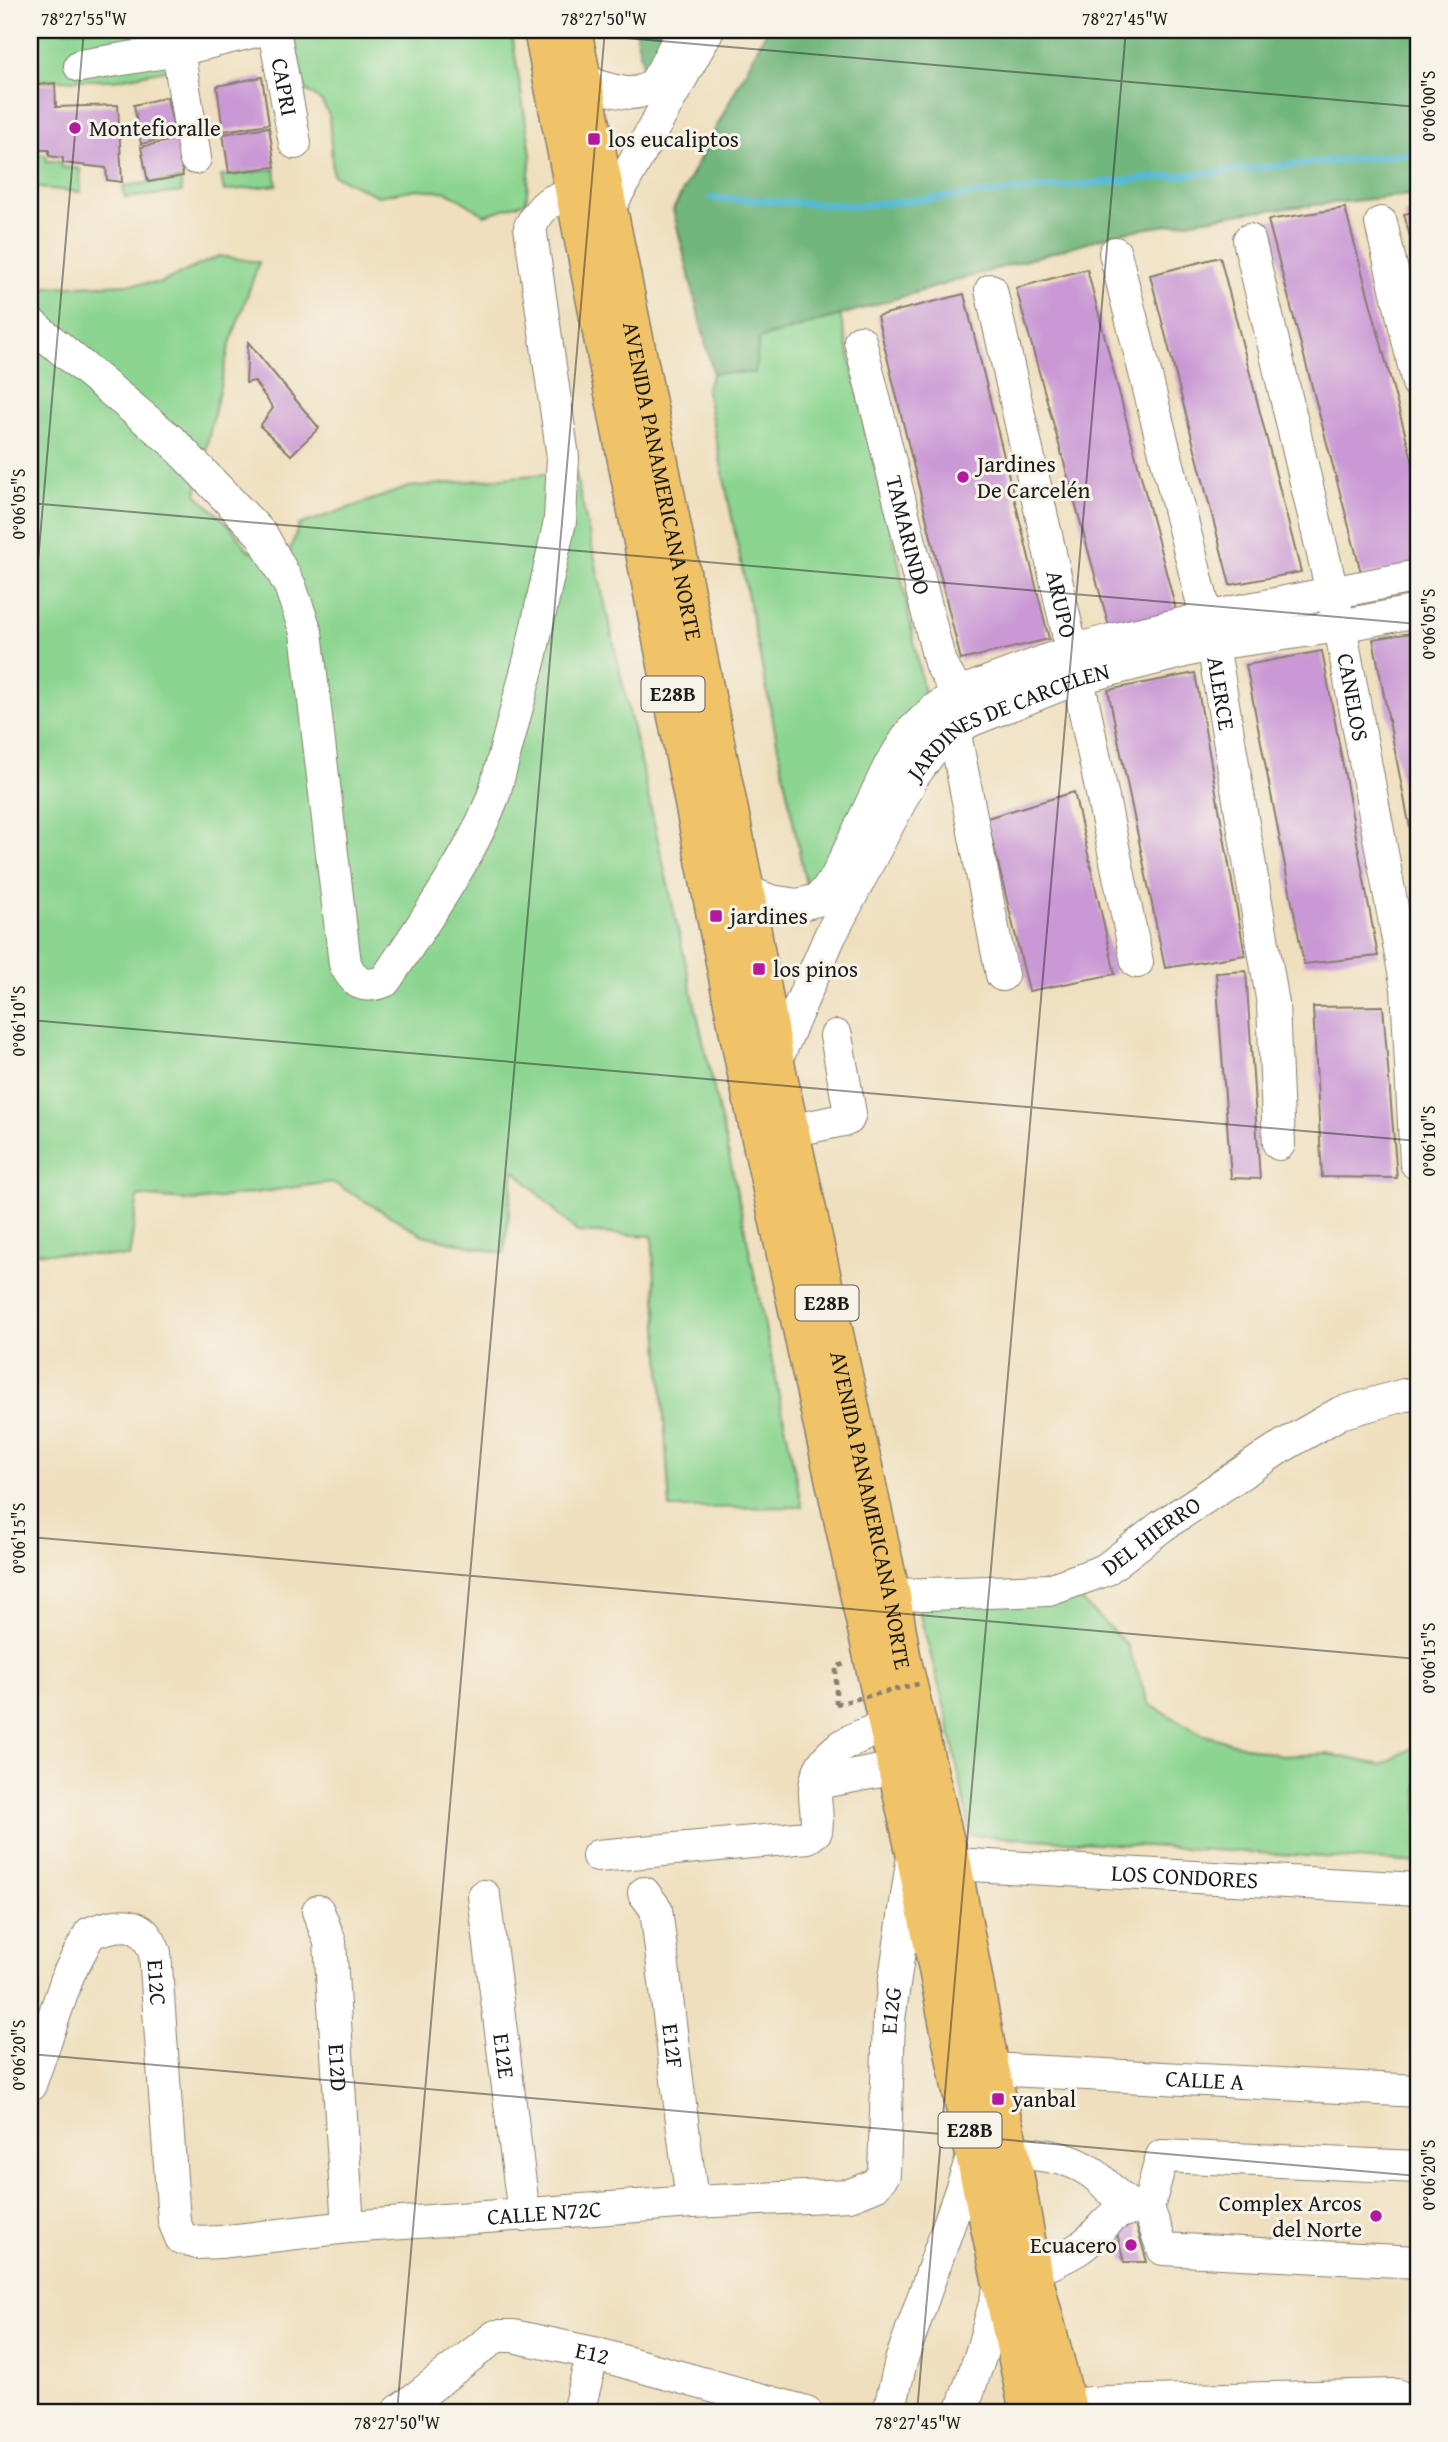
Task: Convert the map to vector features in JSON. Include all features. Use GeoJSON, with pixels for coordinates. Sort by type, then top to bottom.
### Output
{"type":"FeatureCollection","features":[{"type":"Feature","properties":{"kind":"main road","name":"AVENIDA PANAMERICANA NORTE"},"geometry":{"type":"LineString","coordinates":[[543,30],[592,202],[744,886],[875,1596],[888,1726],[914,1847],[992,2151],[1016,2277],[1029,2412]]}},
{"type":"Feature","properties":{"kind":"main road","name":"AVENIDA PANAMERICANA NORTE"},"geometry":{"type":"LineString","coordinates":[[572,30],[582,80],[592,202],[745,1064],[875,1596],[902,1661],[952,1864],[990,2069],[992,2151]]}},
{"type":"Feature","properties":{"kind":"main road","name":"AVENIDA PANAMERICANA NORTE"},"geometry":{"type":"LineString","coordinates":[[1016,2277],[1067,2409]]}},
{"type":"Feature","properties":{"kind":"street"},"geometry":{"type":"LineString","coordinates":[[80,66],[178,50],[260,30]]}},
{"type":"Feature","properties":{"kind":"street","name":"CAPRI"},"geometry":{"type":"LineString","coordinates":[[274,30],[295,143]]}},
{"type":"Feature","properties":{"kind":"street"},"geometry":{"type":"LineString","coordinates":[[582,80],[615,91],[631,93],[647,89],[656,81],[684,30]]}},
{"type":"Feature","properties":{"kind":"street"},"geometry":{"type":"LineString","coordinates":[[30,323],[173,442],[262,535],[290,586],[306,632],[345,964],[351,976],[361,984],[373,985],[384,981],[487,814],[530,658],[560,521],[564,457],[530,227],[538,211],[549,201],[592,202],[708,30]]}},
{"type":"Feature","properties":{"kind":"street"},"geometry":{"type":"LineString","coordinates":[[178,50],[194,158]]}},
{"type":"Feature","properties":{"kind":"street"},"geometry":{"type":"LineString","coordinates":[[1381,223],[1418,383]]}},
{"type":"Feature","properties":{"kind":"street","name":"CANELOS"},"geometry":{"type":"LineString","coordinates":[[1249,240],[1340,626],[1407,988],[1416,1163]]}},
{"type":"Feature","properties":{"kind":"street","name":"ALERCE"},"geometry":{"type":"LineString","coordinates":[[1115,253],[1210,631],[1273,1004],[1279,1144]]}},
{"type":"Feature","properties":{"kind":"street","name":"ARUPO"},"geometry":{"type":"LineString","coordinates":[[991,290],[1075,664],[1137,962]]}},
{"type":"Feature","properties":{"kind":"street","name":"TAMARINDO"},"geometry":{"type":"LineString","coordinates":[[860,341],[940,663],[962,714],[1002,975]]}},
{"type":"Feature","properties":{"kind":"street","name":"JARDINES DE CARCELEN"},"geometry":{"type":"LineString","coordinates":[[775,1063],[831,936],[914,775],[962,714],[1075,664],[1210,631],[1333,593],[1418,576]]}},
{"type":"Feature","properties":{"kind":"street","name":"JARDINES DE CARCELEN"},"geometry":{"type":"LineString","coordinates":[[1210,631],[1340,626],[1418,611]]}},
{"type":"Feature","properties":{"kind":"street","name":"JARDINES DE CARCELEN"},"geometry":{"type":"LineString","coordinates":[[744,886],[755,895],[771,901],[797,905],[818,900],[835,880],[889,767],[911,732],[934,710],[962,714]]}},
{"type":"Feature","properties":{"kind":"street"},"geometry":{"type":"LineString","coordinates":[[790,1131],[848,1119],[850,1113],[836,1036]]}},
{"type":"Feature","properties":{"kind":"street","name":"DEL HIERRO"},"geometry":{"type":"LineString","coordinates":[[875,1596],[1049,1590],[1105,1570],[1185,1511],[1276,1450],[1340,1413],[1404,1395],[1418,1394]]}},
{"type":"Feature","properties":{"kind":"street"},"geometry":{"type":"LineString","coordinates":[[598,1856],[808,1837],[816,1831],[816,1783],[825,1762],[839,1746],[888,1726]]}},
{"type":"Feature","properties":{"kind":"street"},"geometry":{"type":"LineString","coordinates":[[816,1783],[897,1768]]}},
{"type":"Feature","properties":{"kind":"street","name":"E12G"},"geometry":{"type":"LineString","coordinates":[[884,2174],[889,2020],[914,1847]]}},
{"type":"Feature","properties":{"kind":"street","name":"LOS CONDORES"},"geometry":{"type":"LineString","coordinates":[[952,1864],[1418,1889]]}},
{"type":"Feature","properties":{"kind":"street","name":"E12F"},"geometry":{"type":"LineString","coordinates":[[644,1893],[656,1909],[692,2202]]}},
{"type":"Feature","properties":{"kind":"street","name":"E12E"},"geometry":{"type":"LineString","coordinates":[[484,1896],[524,2215]]}},
{"type":"Feature","properties":{"kind":"street","name":"E12D"},"geometry":{"type":"LineString","coordinates":[[318,1911],[330,1942],[348,2227]]}},
{"type":"Feature","properties":{"kind":"street","name":"E12C"},"geometry":{"type":"LineString","coordinates":[[30,2085],[69,1973],[90,1933],[114,1924],[138,1927],[150,1938],[155,1953],[174,2221],[181,2238],[197,2243]]}},
{"type":"Feature","properties":{"kind":"street","name":"CALLE A"},"geometry":{"type":"LineString","coordinates":[[990,2069],[1418,2091]]}},
{"type":"Feature","properties":{"kind":"street"},"geometry":{"type":"LineString","coordinates":[[889,2412],[901,2361],[992,2151],[1068,2160],[1092,2172],[1117,2199],[1141,2207],[1163,2249],[1418,2262]]}},
{"type":"Feature","properties":{"kind":"street"},"geometry":{"type":"LineString","coordinates":[[1141,2207],[1162,2156],[1418,2167]]}},
{"type":"Feature","properties":{"kind":"street","name":"CALLE N72C"},"geometry":{"type":"LineString","coordinates":[[197,2243],[348,2227],[692,2202],[850,2195],[874,2185],[884,2174]]}},
{"type":"Feature","properties":{"kind":"street"},"geometry":{"type":"LineString","coordinates":[[962,2411],[981,2354],[1016,2277],[1079,2249],[1116,2212],[1141,2207]]}},
{"type":"Feature","properties":{"kind":"street","name":"E12"},"geometry":{"type":"LineString","coordinates":[[398,2412],[496,2336],[513,2336],[593,2353],[806,2412]]}},
{"type":"Feature","properties":{"kind":"street"},"geometry":{"type":"LineString","coordinates":[[578,2412],[593,2353]]}},
{"type":"Feature","properties":{"kind":"street"},"geometry":{"type":"LineString","coordinates":[[1067,2409],[1107,2402],[1397,2395]]}},
{"type":"Feature","properties":{"kind":"path"},"geometry":{"type":"LineString","coordinates":[[836,1667],[836,1704],[922,1683]]}},
{"type":"Feature","properties":{"kind":"green space"},"geometry":{"type":"Polygon","coordinates":[[[31,30],[253,30],[180,67],[114,80],[30,82],[31,30]]]}},
{"type":"Feature","properties":{"kind":"green space"},"geometry":{"type":"Polygon","coordinates":[[[292,30],[511,30],[531,154],[526,202],[485,215],[448,192],[417,189],[378,196],[333,175],[329,115],[322,102],[304,88],[292,30]]]}},
{"type":"Feature","properties":{"kind":"green space"},"geometry":{"type":"Polygon","coordinates":[[[635,30],[666,30],[644,70],[635,30]]]}},
{"type":"Feature","properties":{"kind":"green space"},"geometry":{"type":"Polygon","coordinates":[[[767,30],[1418,30],[1418,194],[1249,212],[1118,233],[759,339],[755,373],[713,373],[673,210],[767,30]]]}},
{"type":"Feature","properties":{"kind":"green space"},"geometry":{"type":"Polygon","coordinates":[[[30,154],[46,155],[47,161],[60,162],[61,167],[80,169],[81,192],[30,187],[30,154]]]}},
{"type":"Feature","properties":{"kind":"green space"},"geometry":{"type":"Polygon","coordinates":[[[275,169],[277,185],[224,191],[221,176],[275,169]]]}},
{"type":"Feature","properties":{"kind":"green space"},"geometry":{"type":"Polygon","coordinates":[[[180,179],[182,192],[125,198],[123,186],[180,179]]]}},
{"type":"Feature","properties":{"kind":"green space"},"geometry":{"type":"Polygon","coordinates":[[[219,256],[259,262],[229,347],[196,494],[231,527],[249,551],[289,553],[299,525],[409,487],[575,471],[740,1205],[802,1507],[670,1508],[652,1236],[577,1232],[514,1170],[504,1254],[423,1235],[332,1182],[197,1201],[138,1196],[129,1257],[30,1252],[30,307],[46,287],[160,283],[219,256]]]}},
{"type":"Feature","properties":{"kind":"green space"},"geometry":{"type":"Polygon","coordinates":[[[840,315],[897,555],[925,698],[860,799],[808,895],[706,389],[713,373],[755,373],[758,339],[840,315]]]}},
{"type":"Feature","properties":{"kind":"green space"},"geometry":{"type":"Polygon","coordinates":[[[916,1600],[1081,1600],[1127,1645],[1149,1704],[1204,1735],[1281,1756],[1327,1754],[1382,1765],[1413,1747],[1418,1675],[1418,1863],[971,1835],[948,1720],[916,1600]]]}},
{"type":"Feature","properties":{"kind":"building"},"geometry":{"type":"Polygon","coordinates":[[[262,77],[269,124],[223,131],[217,86],[262,77]]]}},
{"type":"Feature","properties":{"kind":"building","name":"Montefioralle"},"geometry":{"type":"Polygon","coordinates":[[[55,83],[56,107],[118,105],[122,182],[107,180],[106,168],[63,163],[63,158],[49,156],[49,150],[30,150],[30,86],[55,83]]]}},
{"type":"Feature","properties":{"kind":"building"},"geometry":{"type":"Polygon","coordinates":[[[167,97],[175,136],[141,144],[134,105],[167,97]]]}},
{"type":"Feature","properties":{"kind":"building"},"geometry":{"type":"Polygon","coordinates":[[[269,127],[275,167],[229,173],[223,134],[269,127]]]}},
{"type":"Feature","properties":{"kind":"building"},"geometry":{"type":"Polygon","coordinates":[[[176,139],[183,176],[148,182],[141,147],[176,139]]]}},
{"type":"Feature","properties":{"kind":"building"},"geometry":{"type":"Polygon","coordinates":[[[1345,208],[1418,482],[1418,565],[1362,576],[1268,220],[1345,208]]]}},
{"type":"Feature","properties":{"kind":"building"},"geometry":{"type":"Polygon","coordinates":[[[1418,211],[1418,263],[1417,263],[1404,214],[1418,211]]]}},
{"type":"Feature","properties":{"kind":"building"},"geometry":{"type":"Polygon","coordinates":[[[1220,257],[1301,572],[1230,585],[1150,275],[1220,257]]]}},
{"type":"Feature","properties":{"kind":"building","name":"Jardines De Carcelén"},"geometry":{"type":"Polygon","coordinates":[[[1087,269],[1177,614],[1110,630],[1016,288],[1087,269]]]}},
{"type":"Feature","properties":{"kind":"building","name":"Jardines De Carcelén"},"geometry":{"type":"Polygon","coordinates":[[[964,294],[1049,639],[961,660],[877,316],[964,294]]]}},
{"type":"Feature","properties":{"kind":"building"},"geometry":{"type":"Polygon","coordinates":[[[248,342],[319,428],[291,455],[260,426],[273,408],[254,381],[246,383],[248,342]]]}},
{"type":"Feature","properties":{"kind":"building"},"geometry":{"type":"Polygon","coordinates":[[[1418,632],[1418,864],[1417,864],[1373,639],[1418,632]]]}},
{"type":"Feature","properties":{"kind":"building"},"geometry":{"type":"Polygon","coordinates":[[[1322,651],[1378,956],[1304,964],[1246,665],[1322,651]]]}},
{"type":"Feature","properties":{"kind":"building"},"geometry":{"type":"Polygon","coordinates":[[[1195,673],[1245,955],[1165,968],[1108,690],[1195,673]]]}},
{"type":"Feature","properties":{"kind":"building"},"geometry":{"type":"Polygon","coordinates":[[[1074,792],[1115,974],[1029,991],[987,818],[1074,792]]]}},
{"type":"Feature","properties":{"kind":"building"},"geometry":{"type":"Polygon","coordinates":[[[1246,971],[1260,1179],[1231,1178],[1216,973],[1246,971]]]}},
{"type":"Feature","properties":{"kind":"building"},"geometry":{"type":"Polygon","coordinates":[[[1383,1006],[1397,1178],[1322,1177],[1313,1007],[1383,1006]]]}},
{"type":"Feature","properties":{"kind":"building","name":"Ecuacero"},"geometry":{"type":"Polygon","coordinates":[[[1136,2224],[1147,2262],[1124,2262],[1116,2229],[1136,2224]]]}},
{"type":"Feature","properties":{"kind":"waterway"},"geometry":{"type":"LineString","coordinates":[[712,198],[855,206],[1418,153]]}},
{"type":"Feature","properties":{"kind":"place","name":"Montefioralle"},"geometry":{"type":"Point","coordinates":[75,128]}},
{"type":"Feature","properties":{"kind":"place","name":"los eucaliptos"},"geometry":{"type":"Point","coordinates":[594,139]}},
{"type":"Feature","properties":{"kind":"place","name":"Jardines De Carcelén"},"geometry":{"type":"Point","coordinates":[963,477]}},
{"type":"Feature","properties":{"kind":"place","name":"jardines"},"geometry":{"type":"Point","coordinates":[716,916]}},
{"type":"Feature","properties":{"kind":"place","name":"los pinos"},"geometry":{"type":"Point","coordinates":[759,969]}},
{"type":"Feature","properties":{"kind":"place","name":"yanbal"},"geometry":{"type":"Point","coordinates":[998,2099]}},
{"type":"Feature","properties":{"kind":"place","name":"Complex Arcos del Norte"},"geometry":{"type":"Point","coordinates":[1376,2216]}},
{"type":"Feature","properties":{"kind":"place","name":"Ecuacero"},"geometry":{"type":"Point","coordinates":[1131,2245]}}]}
